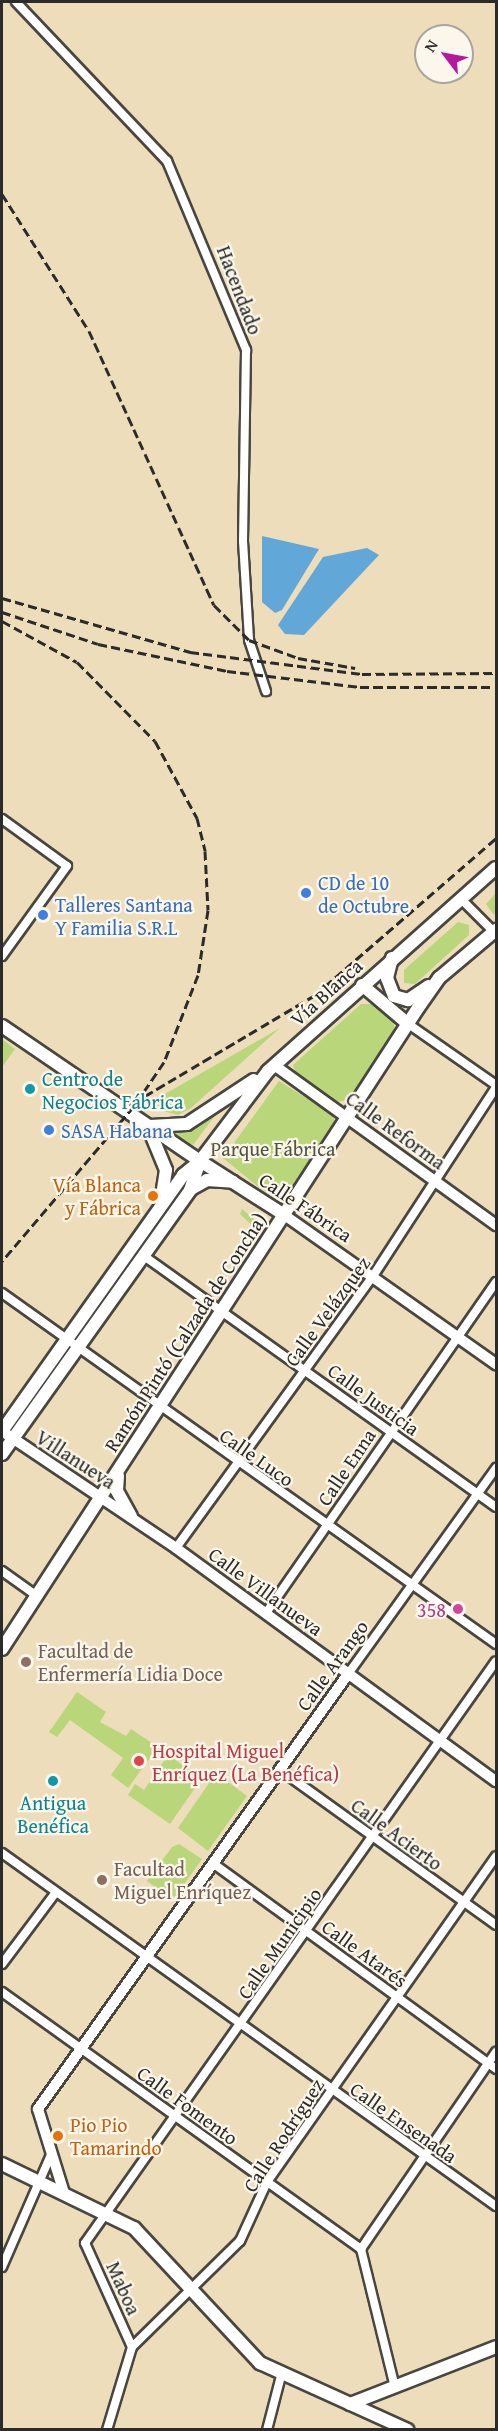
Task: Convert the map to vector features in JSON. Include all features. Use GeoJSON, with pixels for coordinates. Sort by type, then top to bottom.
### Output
{"type":"FeatureCollection","features":[{"type":"Feature","properties":{"kind":"main road","name":"Vía Blanca"},"geometry":{"type":"LineString","coordinates":[[2,1431],[183,1175],[200,1161],[271,1068],[392,958],[496,868]]}},
{"type":"Feature","properties":{"kind":"main road","name":"Ramón Pintó (Calzada de Concha)"},"geometry":{"type":"LineString","coordinates":[[2,1649],[103,1498],[159,1407],[407,1023],[439,978],[495,932]]}},
{"type":"Feature","properties":{"kind":"main road"},"geometry":{"type":"LineString","coordinates":[[392,958],[388,985],[402,1000],[418,1008]]}},
{"type":"Feature","properties":{"kind":"main road"},"geometry":{"type":"LineString","coordinates":[[402,1000],[416,997],[439,978]]}},
{"type":"Feature","properties":{"kind":"main road"},"geometry":{"type":"LineString","coordinates":[[362,985],[407,1023]]}},
{"type":"Feature","properties":{"kind":"main road","name":"Calle Fábrica"},"geometry":{"type":"LineString","coordinates":[[2,1026],[146,1126],[283,1214]]}},
{"type":"Feature","properties":{"kind":"main road"},"geometry":{"type":"LineString","coordinates":[[158,1210],[165,1170],[146,1126],[187,1124],[271,1068]]}},
{"type":"Feature","properties":{"kind":"main road","name":"Vía Blanca"},"geometry":{"type":"LineString","coordinates":[[2,1454],[190,1190],[200,1161]]}},
{"type":"Feature","properties":{"kind":"main road"},"geometry":{"type":"LineString","coordinates":[[190,1190],[207,1180],[233,1182]]}},
{"type":"Feature","properties":{"kind":"main road"},"geometry":{"type":"LineString","coordinates":[[122,1466],[117,1491],[130,1516]]}},
{"type":"Feature","properties":{"kind":"main road"},"geometry":{"type":"LineString","coordinates":[[2,2164],[106,2211],[157,2247],[252,2356],[281,2376],[408,2430]]}},
{"type":"Feature","properties":{"kind":"main road"},"geometry":{"type":"LineString","coordinates":[[350,2404],[394,2383],[496,2347]]}},
{"type":"Feature","properties":{"kind":"street","name":"Hacendado"},"geometry":{"type":"LineString","coordinates":[[16,2],[167,161],[246,350],[244,563],[249,640],[267,691]]}},
{"type":"Feature","properties":{"kind":"street"},"geometry":{"type":"LineString","coordinates":[[2,819],[67,866],[2,956]]}},
{"type":"Feature","properties":{"kind":"street"},"geometry":{"type":"LineString","coordinates":[[461,899],[495,932]]}},
{"type":"Feature","properties":{"kind":"street"},"geometry":{"type":"LineString","coordinates":[[407,1023],[496,1086]]}},
{"type":"Feature","properties":{"kind":"street","name":"Calle Reforma"},"geometry":{"type":"LineString","coordinates":[[271,1068],[346,1115],[496,1225]]}},
{"type":"Feature","properties":{"kind":"street","name":"Calle Velázquez"},"geometry":{"type":"LineString","coordinates":[[176,1548],[373,1276],[437,1182],[496,1086]]}},
{"type":"Feature","properties":{"kind":"street","name":"Calle Fábrica"},"geometry":{"type":"LineString","coordinates":[[283,1214],[496,1364]]}},
{"type":"Feature","properties":{"kind":"street","name":"Calle Justicia"},"geometry":{"type":"LineString","coordinates":[[144,1256],[496,1507]]}},
{"type":"Feature","properties":{"kind":"street","name":"Calle Enna"},"geometry":{"type":"LineString","coordinates":[[266,1612],[496,1282]]}},
{"type":"Feature","properties":{"kind":"street","name":"Calle Luco"},"geometry":{"type":"LineString","coordinates":[[2,1293],[237,1463],[496,1644]]}},
{"type":"Feature","properties":{"kind":"street","name":"Villanueva"},"geometry":{"type":"LineString","coordinates":[[2,1431],[130,1516]]}},
{"type":"Feature","properties":{"kind":"street","name":"Calle Arango"},"geometry":{"type":"LineString","coordinates":[[63,2193],[38,2109],[496,1468]]}},
{"type":"Feature","properties":{"kind":"street","name":"Calle Villanueva"},"geometry":{"type":"LineString","coordinates":[[130,1516],[266,1612],[496,1782]]}},
{"type":"Feature","properties":{"kind":"street"},"geometry":{"type":"LineString","coordinates":[[2,1571],[37,1596]]}},
{"type":"Feature","properties":{"kind":"street","name":"Calle Municipio"},"geometry":{"type":"LineString","coordinates":[[85,2243],[307,1932],[496,1661]]}},
{"type":"Feature","properties":{"kind":"street","name":"Calle Acierto"},"geometry":{"type":"LineString","coordinates":[[279,1769],[496,1925]]}},
{"type":"Feature","properties":{"kind":"street","name":"Calle Ensenada"},"geometry":{"type":"LineString","coordinates":[[2,1853],[242,2024],[423,2157],[496,2206]]}},
{"type":"Feature","properties":{"kind":"street","name":"Calle Rodríguez"},"geometry":{"type":"LineString","coordinates":[[107,2430],[132,2347],[239,2243],[267,2182],[496,1856]]}},
{"type":"Feature","properties":{"kind":"street","name":"Calle Atarés"},"geometry":{"type":"LineString","coordinates":[[214,1864],[496,2069]]}},
{"type":"Feature","properties":{"kind":"street"},"geometry":{"type":"LineString","coordinates":[[2,1964],[56,1892]]}},
{"type":"Feature","properties":{"kind":"street","name":"Calle Fomento"},"geometry":{"type":"LineString","coordinates":[[2,1992],[361,2249]]}},
{"type":"Feature","properties":{"kind":"street"},"geometry":{"type":"LineString","coordinates":[[394,2383],[361,2249],[496,2052]]}},
{"type":"Feature","properties":{"kind":"street"},"geometry":{"type":"LineString","coordinates":[[2,2267],[51,2155]]}},
{"type":"Feature","properties":{"kind":"street","name":"Maboa"},"geometry":{"type":"LineString","coordinates":[[85,2243],[132,2347]]}},
{"type":"Feature","properties":{"kind":"street"},"geometry":{"type":"LineString","coordinates":[[267,2430],[281,2376]]}},
{"type":"Feature","properties":{"kind":"green space"},"geometry":{"type":"Polygon","coordinates":[[[496,893],[496,914],[493,914],[486,904],[496,893]]]}},
{"type":"Feature","properties":{"kind":"green space"},"geometry":{"type":"Polygon","coordinates":[[[458,922],[469,925],[469,935],[415,984],[404,983],[404,970],[458,922]]]}},
{"type":"Feature","properties":{"kind":"green space","name":"Parque Fábrica"},"geometry":{"type":"Polygon","coordinates":[[[361,1004],[371,1004],[392,1017],[395,1030],[352,1099],[337,1102],[297,1076],[293,1065],[361,1004]]]}},
{"type":"Feature","properties":{"kind":"green space"},"geometry":{"type":"Polygon","coordinates":[[[280,1028],[191,1108],[178,1115],[144,1106],[280,1028]]]}},
{"type":"Feature","properties":{"kind":"green space"},"geometry":{"type":"Polygon","coordinates":[[[3,1040],[15,1049],[2,1067],[2,1042],[3,1040]]]}},
{"type":"Feature","properties":{"kind":"green space","name":"Parque Fábrica"},"geometry":{"type":"Polygon","coordinates":[[[279,1081],[332,1114],[336,1124],[291,1190],[279,1196],[262,1190],[223,1158],[279,1081]]]}},
{"type":"Feature","properties":{"kind":"green space"},"geometry":{"type":"Polygon","coordinates":[[[220,1109],[193,1145],[173,1134],[200,1124],[220,1109]]]}},
{"type":"Feature","properties":{"kind":"green space"},"geometry":{"type":"Polygon","coordinates":[[[242,1209],[261,1225],[260,1233],[240,1214],[242,1209]]]}},
{"type":"Feature","properties":{"kind":"green space"},"geometry":{"type":"Polygon","coordinates":[[[77,1692],[106,1712],[100,1722],[126,1736],[131,1729],[158,1747],[128,1788],[111,1775],[123,1758],[70,1720],[57,1737],[49,1732],[77,1692]]]}},
{"type":"Feature","properties":{"kind":"green space"},"geometry":{"type":"Polygon","coordinates":[[[168,1755],[202,1778],[170,1824],[128,1795],[135,1784],[144,1790],[168,1755]]]}},
{"type":"Feature","properties":{"kind":"green space"},"geometry":{"type":"Polygon","coordinates":[[[216,1773],[247,1796],[208,1851],[178,1828],[216,1773]]]}},
{"type":"Feature","properties":{"kind":"green space"},"geometry":{"type":"Polygon","coordinates":[[[179,1844],[202,1859],[173,1900],[147,1881],[172,1847],[179,1844]]]}},
{"type":"Feature","properties":{"kind":"water"},"geometry":{"type":"Polygon","coordinates":[[[262,536],[319,549],[282,610],[275,613],[262,602],[262,536]]]}},
{"type":"Feature","properties":{"kind":"water"},"geometry":{"type":"Polygon","coordinates":[[[367,548],[379,555],[304,635],[285,634],[278,625],[323,557],[367,548]]]}},
{"type":"Feature","properties":{"kind":"railway"},"geometry":{"type":"LineString","coordinates":[[2,194],[89,331],[214,605],[249,640],[298,658],[355,668]]}},
{"type":"Feature","properties":{"kind":"railway"},"geometry":{"type":"LineString","coordinates":[[2,598],[190,652],[362,674],[496,673]]}},
{"type":"Feature","properties":{"kind":"railway"},"geometry":{"type":"LineString","coordinates":[[2,612],[98,644],[227,671],[360,687],[496,687]]}},
{"type":"Feature","properties":{"kind":"railway"},"geometry":{"type":"LineString","coordinates":[[2,621],[77,662],[155,741],[197,818],[205,851],[208,910],[198,975],[164,1062],[134,1106],[2,1261]]}},
{"type":"Feature","properties":{"kind":"railway"},"geometry":{"type":"LineString","coordinates":[[145,1096],[315,995],[496,838]]}},
{"type":"Feature","properties":{"kind":"place","name":"CD de 10 de Octubre"},"geometry":{"type":"Point","coordinates":[306,893]}},
{"type":"Feature","properties":{"kind":"place","name":"Talleres Santana Y Familia S.R.L"},"geometry":{"type":"Point","coordinates":[43,915]}},
{"type":"Feature","properties":{"kind":"place","name":"Centro de Negocios Fábrica"},"geometry":{"type":"Point","coordinates":[30,1089]}},
{"type":"Feature","properties":{"kind":"place","name":"SASA Habana"},"geometry":{"type":"Point","coordinates":[49,1130]}},
{"type":"Feature","properties":{"kind":"place","name":"Vía Blanca y Fábrica"},"geometry":{"type":"Point","coordinates":[153,1196]}},
{"type":"Feature","properties":{"kind":"place","name":"358"},"geometry":{"type":"Point","coordinates":[458,1609]}},
{"type":"Feature","properties":{"kind":"place","name":"Facultad de Enfermería Lidia Doce"},"geometry":{"type":"Point","coordinates":[26,1662]}},
{"type":"Feature","properties":{"kind":"place","name":"Hospital Miguel Enríquez (La Benéfica)"},"geometry":{"type":"Point","coordinates":[139,1761]}},
{"type":"Feature","properties":{"kind":"place","name":"Antigua Benéfica"},"geometry":{"type":"Point","coordinates":[53,1781]}},
{"type":"Feature","properties":{"kind":"place","name":"Facultad Miguel Enríquez"},"geometry":{"type":"Point","coordinates":[102,1880]}},
{"type":"Feature","properties":{"kind":"place","name":"Pio Pio Tamarindo"},"geometry":{"type":"Point","coordinates":[58,2136]}}]}
